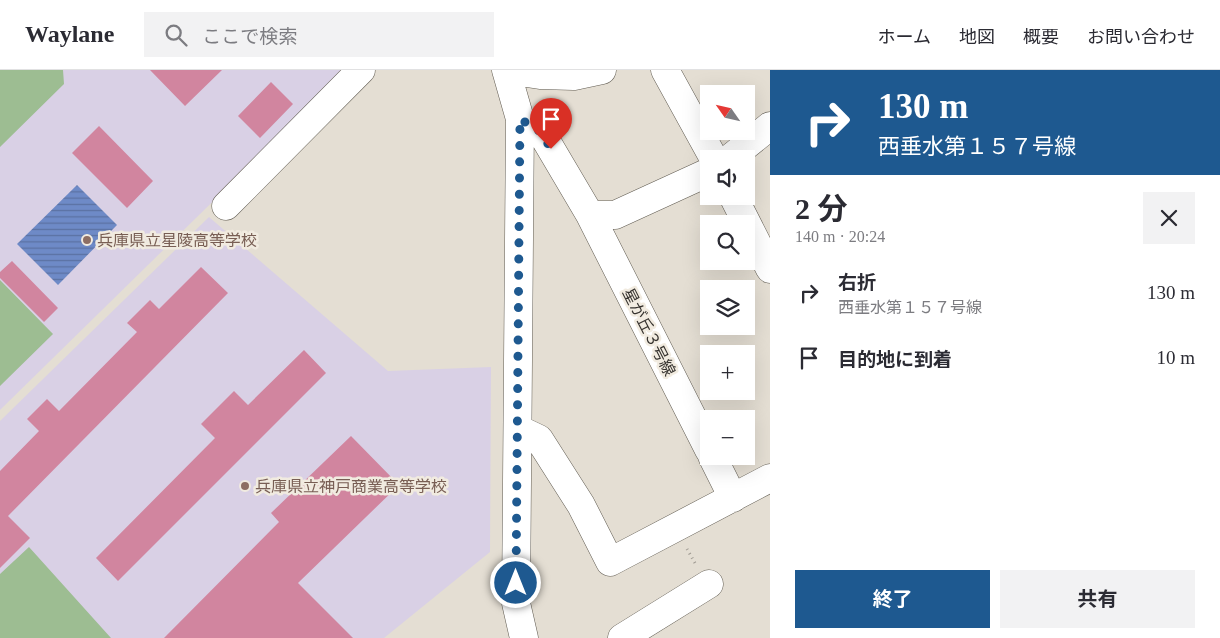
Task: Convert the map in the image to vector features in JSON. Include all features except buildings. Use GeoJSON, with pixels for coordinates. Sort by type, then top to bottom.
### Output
{"type":"FeatureCollection","features":[{"type":"Feature","properties":{"kind":"street"},"geometry":{"type":"LineString","coordinates":[[226,206],[361,70]]}},
{"type":"Feature","properties":{"kind":"street"},"geometry":{"type":"LineString","coordinates":[[524,638],[516,603],[520,119],[507,70],[574,76],[602,70]]}},
{"type":"Feature","properties":{"kind":"street"},"geometry":{"type":"LineString","coordinates":[[665,70],[709,150]]}},
{"type":"Feature","properties":{"kind":"street","name":"星が丘３号線"},"geometry":{"type":"LineString","coordinates":[[520,119],[541,132],[590,215],[700,432]]}},
{"type":"Feature","properties":{"kind":"street"},"geometry":{"type":"LineString","coordinates":[[740,150],[770,126]]}},
{"type":"Feature","properties":{"kind":"street"},"geometry":{"type":"LineString","coordinates":[[590,215],[615,216],[700,176]]}},
{"type":"Feature","properties":{"kind":"street"},"geometry":{"type":"LineString","coordinates":[[738,205],[770,269]]}},
{"type":"Feature","properties":{"kind":"street"},"geometry":{"type":"LineString","coordinates":[[518,429],[539,439],[581,505],[610,562],[770,478]]}},
{"type":"Feature","properties":{"kind":"street"},"geometry":{"type":"LineString","coordinates":[[716,465],[733,498]]}},
{"type":"Feature","properties":{"kind":"street"},"geometry":{"type":"LineString","coordinates":[[622,638],[709,584]]}},
{"type":"Feature","properties":{"kind":"path"},"geometry":{"type":"LineString","coordinates":[[674,529],[709,584]]}},
{"type":"Feature","properties":{"kind":"shaded area","name":"兵庫県立星陵高等学校"},"geometry":{"type":"Polygon","coordinates":[[[0,70],[347,70],[0,410],[0,70]]]}},
{"type":"Feature","properties":{"kind":"shaded area","name":"兵庫県立神戸商業高等学校"},"geometry":{"type":"Polygon","coordinates":[[[209,217],[388,371],[491,367],[490,552],[384,638],[0,638],[0,421],[209,217]]]}},
{"type":"Feature","properties":{"kind":"green space"},"geometry":{"type":"Polygon","coordinates":[[[0,70],[63,70],[64,84],[0,147],[0,70]]]}},
{"type":"Feature","properties":{"kind":"green space"},"geometry":{"type":"Polygon","coordinates":[[[0,280],[53,334],[0,386],[0,280]]]}},
{"type":"Feature","properties":{"kind":"green space"},"geometry":{"type":"Polygon","coordinates":[[[29,547],[111,638],[0,638],[0,574],[29,547]]]}},
{"type":"Feature","properties":{"kind":"water"},"geometry":{"type":"Polygon","coordinates":[[[77,185],[117,225],[58,285],[17,244],[77,185]]]}},
{"type":"Feature","properties":{"kind":"place","name":"兵庫県立星陵高等学校"},"geometry":{"type":"Point","coordinates":[87,240]}},
{"type":"Feature","properties":{"kind":"place","name":"兵庫県立神戸商業高等学校"},"geometry":{"type":"Point","coordinates":[245,486]}},
{"type":"Feature","properties":{"kind":"route"},"geometry":{"type":"LineString","coordinates":[[516,583],[520,119],[541,132],[551,149]]}}]}
